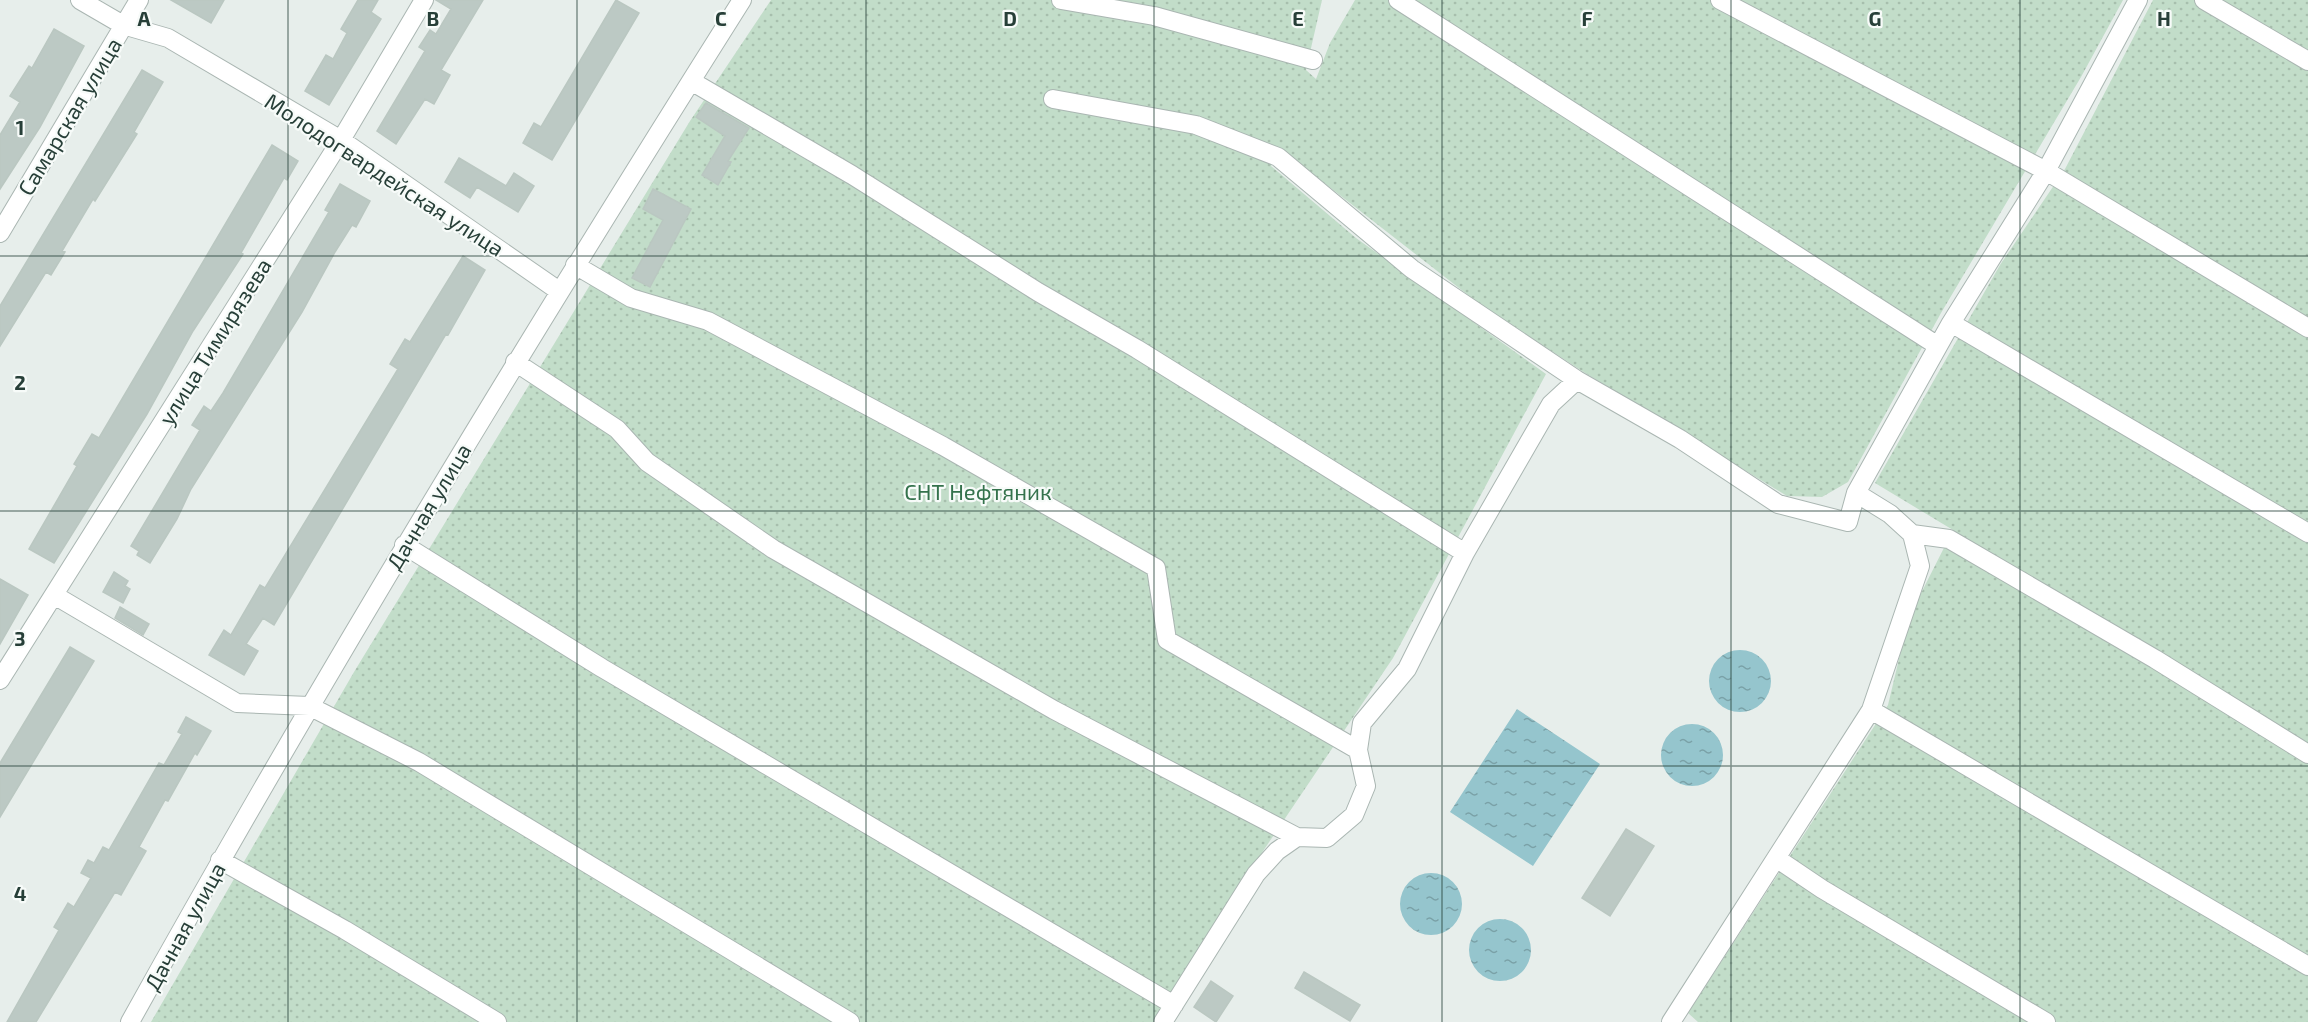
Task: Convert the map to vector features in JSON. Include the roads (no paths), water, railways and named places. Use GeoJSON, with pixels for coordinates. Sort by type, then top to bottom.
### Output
{"type":"FeatureCollection","features":[{"type":"Feature","properties":{"kind":"street","name":"Молодогвардейская улица"},"geometry":{"type":"LineString","coordinates":[[80,0],[123,25],[168,38],[341,140],[560,291]]}},
{"type":"Feature","properties":{"kind":"street","name":"Самарская улица"},"geometry":{"type":"LineString","coordinates":[[0,233],[139,0]]}},
{"type":"Feature","properties":{"kind":"street","name":"улица Тимирязева"},"geometry":{"type":"LineString","coordinates":[[0,680],[341,140],[424,0]]}},
{"type":"Feature","properties":{"kind":"street","name":"Дачная улица"},"geometry":{"type":"LineString","coordinates":[[130,1022],[220,860],[404,545],[575,265],[742,0]]}},
{"type":"Feature","properties":{"kind":"street"},"geometry":{"type":"LineString","coordinates":[[1061,0],[1154,16],[1313,60]]}},
{"type":"Feature","properties":{"kind":"street"},"geometry":{"type":"LineString","coordinates":[[1398,0],[1938,346]]}},
{"type":"Feature","properties":{"kind":"street"},"geometry":{"type":"LineString","coordinates":[[1720,0],[2046,171],[2308,328]]}},
{"type":"Feature","properties":{"kind":"street"},"geometry":{"type":"LineString","coordinates":[[1053,99],[1196,125],[1278,157],[1412,269],[1577,380],[1680,439],[1778,504],[1848,522],[1856,493],[1951,323],[2046,171],[2138,0]]}},
{"type":"Feature","properties":{"kind":"street"},"geometry":{"type":"LineString","coordinates":[[2204,0],[2308,61]]}},
{"type":"Feature","properties":{"kind":"street"},"geometry":{"type":"LineString","coordinates":[[691,81],[852,176],[1038,292],[1137,349],[1465,553]]}},
{"type":"Feature","properties":{"kind":"street"},"geometry":{"type":"LineString","coordinates":[[575,265],[631,298],[708,321],[943,446],[1155,568],[1167,640],[1358,750]]}},
{"type":"Feature","properties":{"kind":"street"},"geometry":{"type":"LineString","coordinates":[[1951,323],[2308,533]]}},
{"type":"Feature","properties":{"kind":"street"},"geometry":{"type":"LineString","coordinates":[[515,362],[617,429],[647,462],[773,549],[1054,710],[1297,837],[1327,838],[1354,815],[1366,786],[1358,750],[1362,723],[1407,669],[1465,553],[1551,404],[1577,380]]}},
{"type":"Feature","properties":{"kind":"street"},"geometry":{"type":"LineString","coordinates":[[1671,1022],[1871,710],[1920,566],[1912,534],[1890,514],[1856,493]]}},
{"type":"Feature","properties":{"kind":"street"},"geometry":{"type":"LineString","coordinates":[[1912,534],[1949,539],[2156,659],[2308,754]]}},
{"type":"Feature","properties":{"kind":"street"},"geometry":{"type":"LineString","coordinates":[[404,545],[602,668],[1174,1005]]}},
{"type":"Feature","properties":{"kind":"street"},"geometry":{"type":"LineString","coordinates":[[54,595],[237,703],[309,706],[419,762],[850,1022]]}},
{"type":"Feature","properties":{"kind":"street"},"geometry":{"type":"LineString","coordinates":[[1871,710],[2308,966]]}},
{"type":"Feature","properties":{"kind":"street"},"geometry":{"type":"LineString","coordinates":[[1163,1022],[1256,874],[1277,851],[1297,837]]}},
{"type":"Feature","properties":{"kind":"street"},"geometry":{"type":"LineString","coordinates":[[1776,858],[1822,889],[2046,1022]]}},
{"type":"Feature","properties":{"kind":"street"},"geometry":{"type":"LineString","coordinates":[[220,860],[345,930],[497,1022]]}},
{"type":"Feature","properties":{"kind":"water"},"geometry":{"type":"Polygon","coordinates":[[[1734,650],[1746,650],[1762,659],[1769,669],[1771,681],[1769,693],[1762,703],[1746,712],[1734,712],[1723,707],[1714,698],[1709,687],[1709,675],[1714,664],[1723,655],[1734,650]]]}},
{"type":"Feature","properties":{"kind":"water"},"geometry":{"type":"Polygon","coordinates":[[[1517,709],[1600,764],[1533,866],[1450,812],[1517,709]]]}},
{"type":"Feature","properties":{"kind":"water"},"geometry":{"type":"Polygon","coordinates":[[[1686,724],[1698,724],[1714,733],[1721,743],[1723,755],[1721,767],[1714,777],[1698,786],[1686,786],[1675,781],[1666,772],[1661,761],[1661,749],[1666,738],[1675,729],[1686,724]]]}},
{"type":"Feature","properties":{"kind":"water"},"geometry":{"type":"Polygon","coordinates":[[[1425,873],[1437,873],[1453,882],[1460,892],[1462,904],[1460,916],[1453,926],[1437,935],[1425,935],[1414,930],[1405,921],[1400,910],[1400,898],[1405,887],[1414,878],[1425,873]]]}},
{"type":"Feature","properties":{"kind":"water"},"geometry":{"type":"Polygon","coordinates":[[[1494,919],[1506,919],[1522,928],[1529,938],[1531,950],[1529,962],[1522,972],[1506,981],[1494,981],[1483,976],[1474,967],[1469,956],[1469,944],[1474,933],[1483,924],[1494,919]]]}},
{"type":"Feature","properties":{"kind":"park label","name":"СНТ Нефтяник"},"geometry":{"type":"Point","coordinates":[978,491]}}]}
